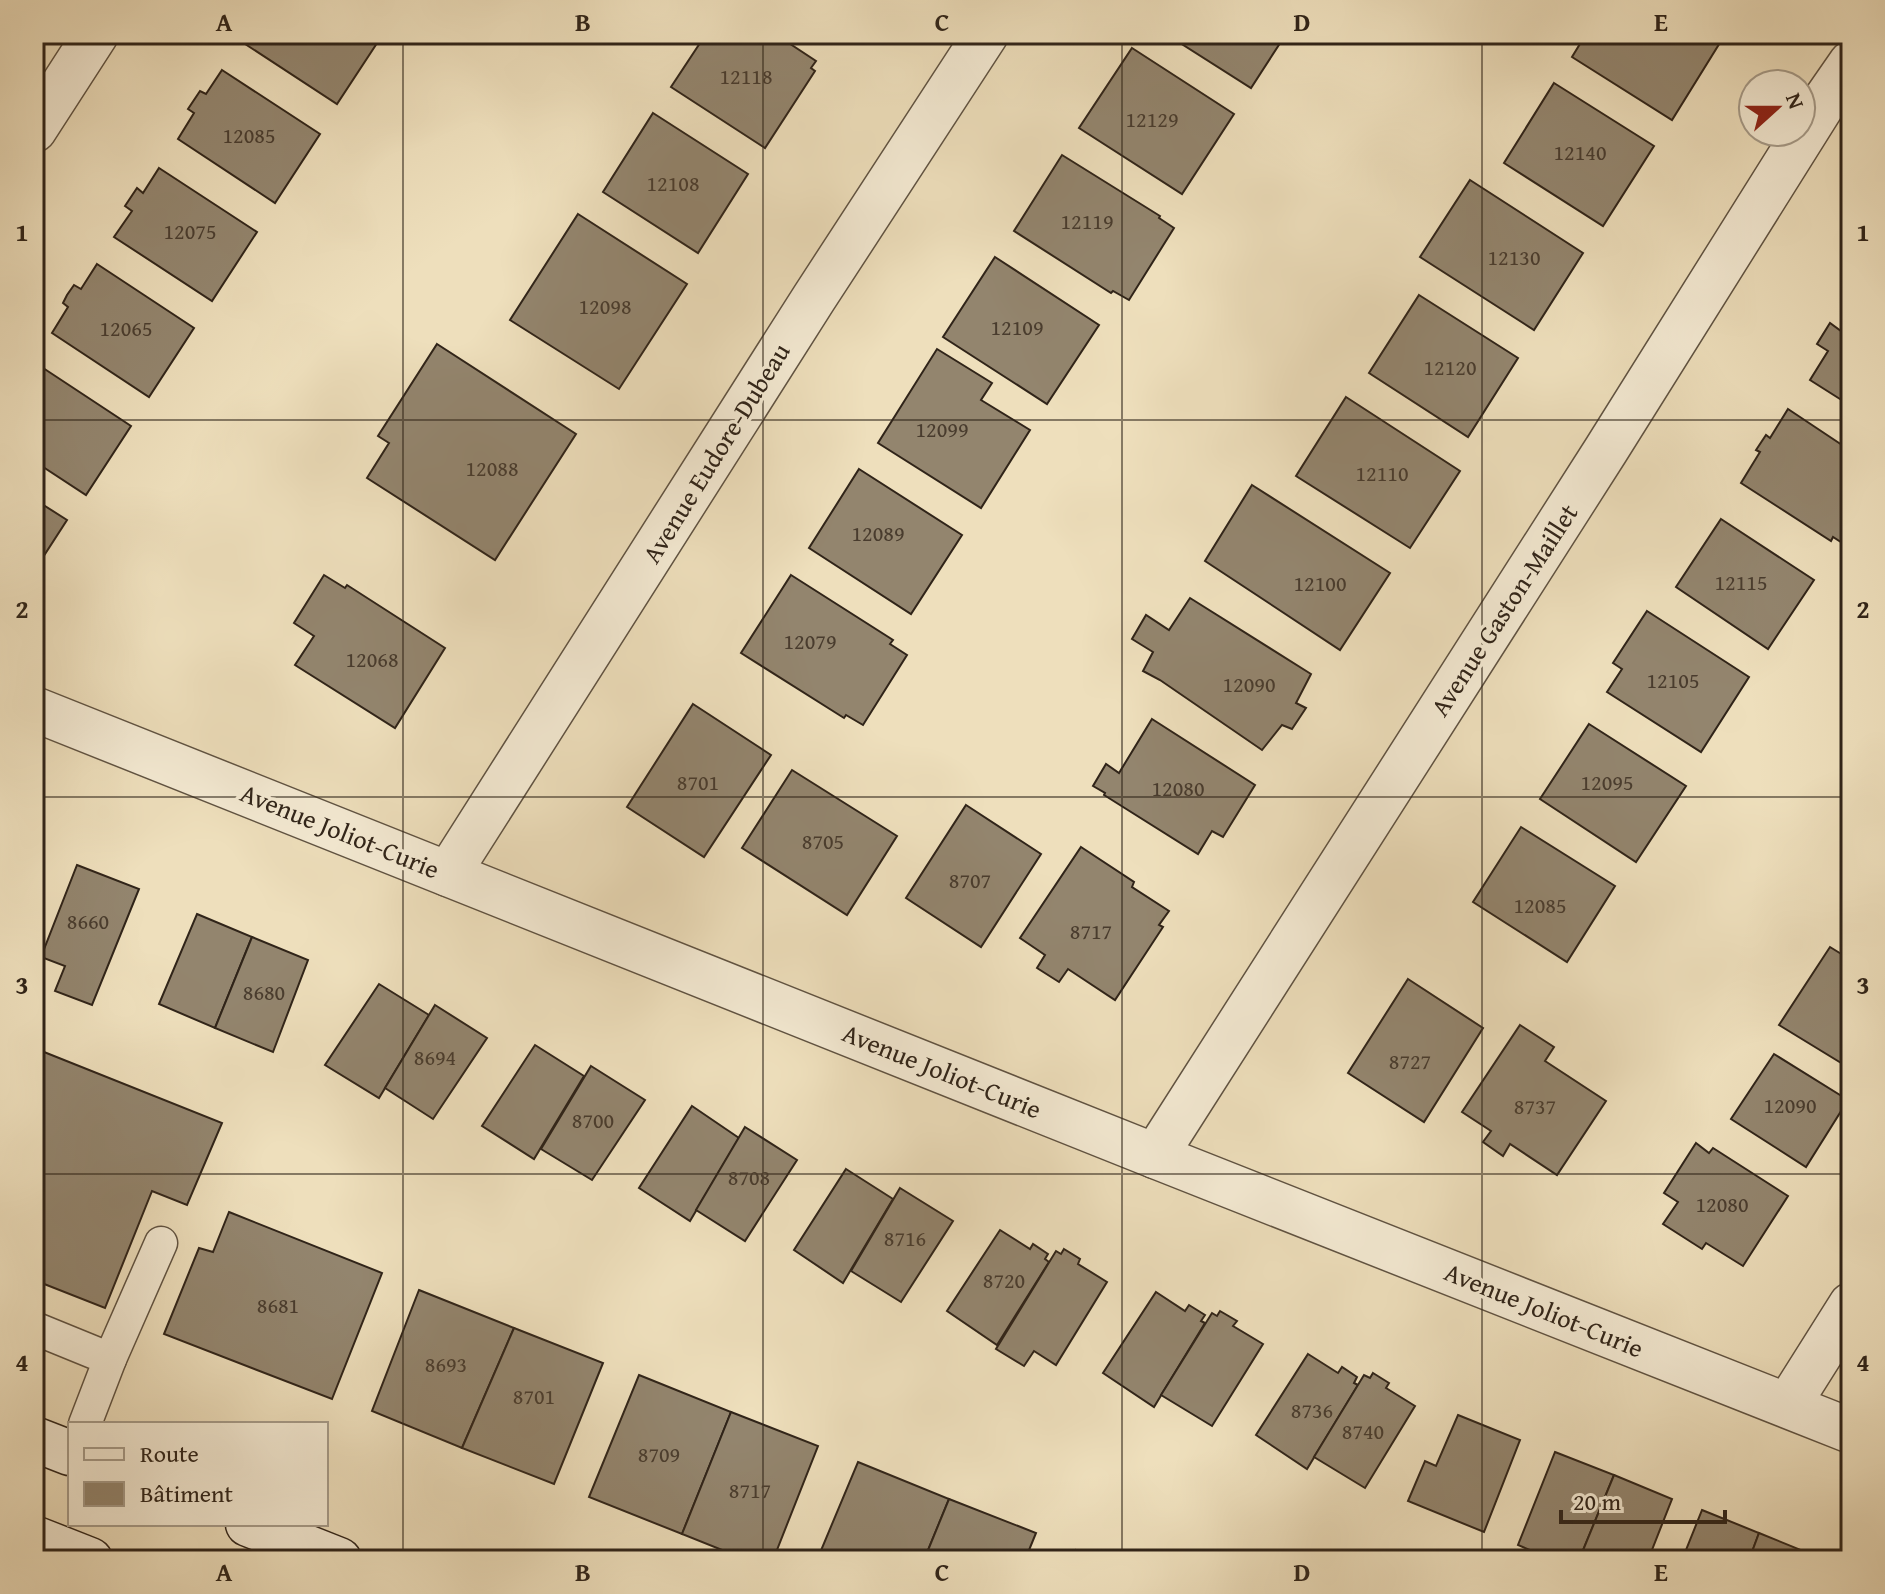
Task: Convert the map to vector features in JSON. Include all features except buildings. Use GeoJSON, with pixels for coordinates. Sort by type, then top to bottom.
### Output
{"type":"FeatureCollection","features":[{"type":"Feature","properties":{"kind":"street"},"geometry":{"type":"LineString","coordinates":[[41,103],[96,34]]}},
{"type":"Feature","properties":{"kind":"street","name":"Avenue Eudore-Dubeau"},"geometry":{"type":"LineString","coordinates":[[448,874],[986,34]]}},
{"type":"Feature","properties":{"kind":"street","name":"Avenue Gaston-Maillet"},"geometry":{"type":"LineString","coordinates":[[1155,1156],[1851,63]]}},
{"type":"Feature","properties":{"kind":"street","name":"Avenue Joliot-Curie"},"geometry":{"type":"LineString","coordinates":[[34,709],[1851,1431]]}},
{"type":"Feature","properties":{"kind":"street"},"geometry":{"type":"LineString","coordinates":[[1788,1405],[1851,1305]]}},
{"type":"Feature","properties":{"kind":"street"},"geometry":{"type":"LineString","coordinates":[[34,1439],[68,1452]]}},
{"type":"Feature","properties":{"kind":"street"},"geometry":{"type":"LineString","coordinates":[[253,1526],[339,1560]]}},
{"type":"Feature","properties":{"kind":"street"},"geometry":{"type":"LineString","coordinates":[[34,1538],[90,1560]]}},
{"type":"Feature","properties":{"kind":"lane"},"geometry":{"type":"LineString","coordinates":[[86,1422],[161,1243]]}},
{"type":"Feature","properties":{"kind":"lane"},"geometry":{"type":"LineString","coordinates":[[34,1328],[110,1359]]}}]}
